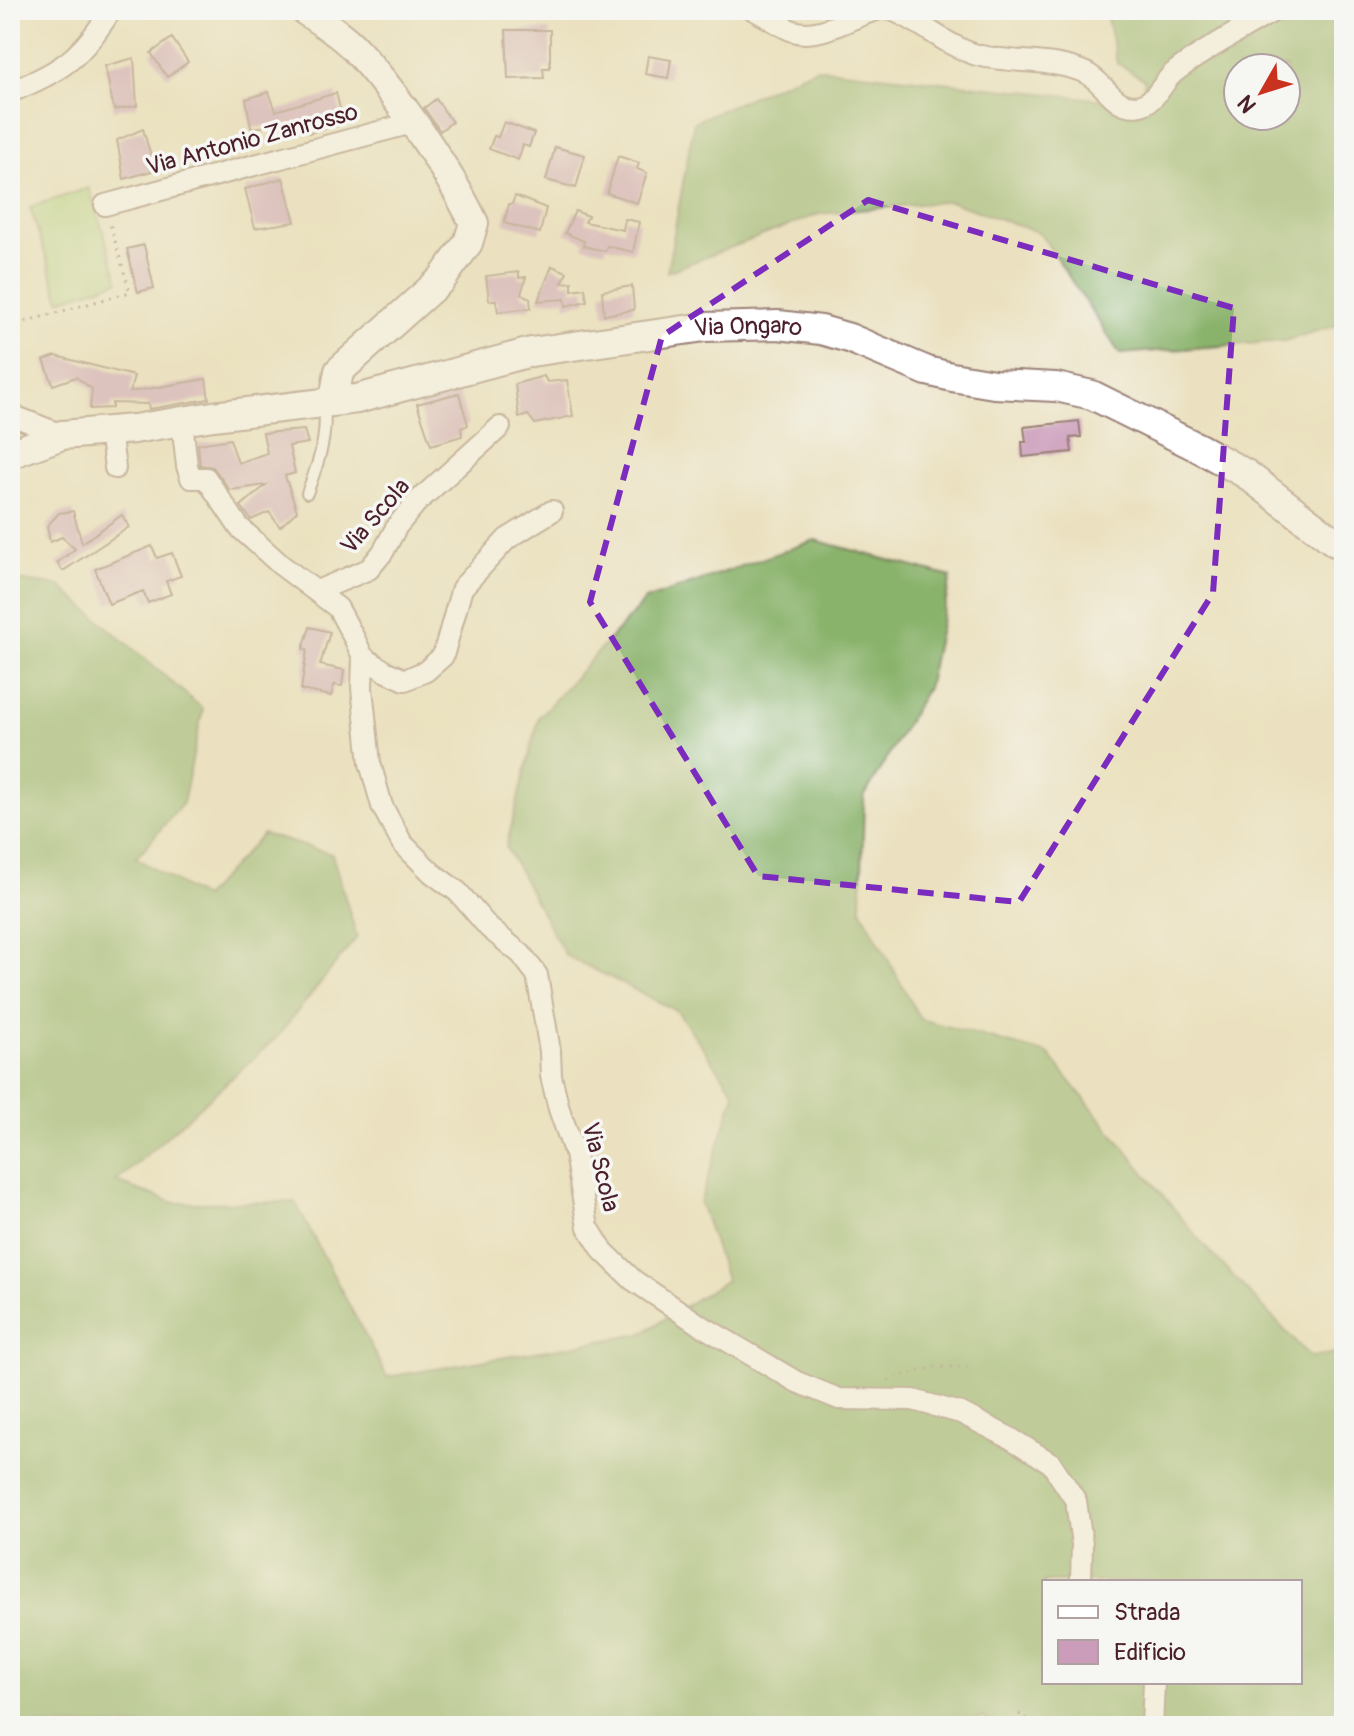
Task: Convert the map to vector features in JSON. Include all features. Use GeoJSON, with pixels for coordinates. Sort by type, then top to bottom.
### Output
{"type":"FeatureCollection","features":[{"type":"Feature","properties":{"kind":"main road"},"geometry":{"type":"LineString","coordinates":[[304,10],[353,47],[389,90],[463,199],[474,223],[468,243],[441,280],[339,371],[329,401]]}},
{"type":"Feature","properties":{"kind":"main road","name":"Via Ongaro"},"geometry":{"type":"LineString","coordinates":[[10,454],[62,435],[357,399],[531,352],[705,327],[752,324],[821,330],[849,338],[927,371],[994,384],[1056,387],[1092,395],[1246,474],[1335,542],[1344,542]]}},
{"type":"Feature","properties":{"kind":"street"},"geometry":{"type":"LineString","coordinates":[[10,92],[69,63],[89,43],[111,10]]}},
{"type":"Feature","properties":{"kind":"street"},"geometry":{"type":"LineString","coordinates":[[754,10],[793,31],[807,33],[877,10]]}},
{"type":"Feature","properties":{"kind":"street"},"geometry":{"type":"LineString","coordinates":[[891,10],[959,49],[980,56],[1071,68],[1087,74],[1112,98],[1129,105],[1148,102],[1175,71],[1275,10]]}},
{"type":"Feature","properties":{"kind":"street","name":"Via Antonio Zanrosso"},"geometry":{"type":"LineString","coordinates":[[105,205],[412,123]]}},
{"type":"Feature","properties":{"kind":"street"},"geometry":{"type":"LineString","coordinates":[[10,419],[19,418],[62,435]]}},
{"type":"Feature","properties":{"kind":"street","name":"Via Scola"},"geometry":{"type":"LineString","coordinates":[[182,422],[191,478],[206,478],[239,527],[281,565],[338,608],[363,657],[362,688],[370,763],[382,806],[402,843],[432,873],[458,892],[489,928],[521,954],[537,975],[550,1051],[551,1076],[575,1154],[588,1227],[603,1251],[633,1280],[736,1349],[797,1382],[839,1399],[913,1400],[961,1413],[1051,1463],[1076,1501],[1082,1544],[1081,1580]]}},
{"type":"Feature","properties":{"kind":"street","name":"Via Scola"},"geometry":{"type":"LineString","coordinates":[[317,591],[369,569],[417,502],[500,427]]}},
{"type":"Feature","properties":{"kind":"street"},"geometry":{"type":"LineString","coordinates":[[110,431],[115,468]]}},
{"type":"Feature","properties":{"kind":"street"},"geometry":{"type":"LineString","coordinates":[[363,657],[405,680],[426,671],[443,656],[462,588],[507,539],[552,511]]}},
{"type":"Feature","properties":{"kind":"street"},"geometry":{"type":"LineString","coordinates":[[1152,1726],[1154,1684]]}},
{"type":"Feature","properties":{"kind":"lane"},"geometry":{"type":"LineString","coordinates":[[307,493],[320,457],[329,401]]}},
{"type":"Feature","properties":{"kind":"path"},"geometry":{"type":"LineString","coordinates":[[10,326],[130,292],[105,205]]}},
{"type":"Feature","properties":{"kind":"path"},"geometry":{"type":"LineString","coordinates":[[880,1382],[934,1367],[973,1367]]}},
{"type":"Feature","properties":{"kind":"path"},"geometry":{"type":"LineString","coordinates":[[1019,1714],[1039,1726]]}},
{"type":"Feature","properties":{"kind":"highlighted area"},"geometry":{"type":"Polygon","coordinates":[[[868,200],[1234,308],[1213,593],[1019,902],[758,876],[590,602],[662,336],[868,200]]]}},
{"type":"Feature","properties":{"kind":"green space"},"geometry":{"type":"Polygon","coordinates":[[[1105,10],[1344,10],[1344,323],[1284,341],[1120,354],[1040,233],[949,201],[819,214],[667,272],[694,122],[816,68],[1141,104],[1145,80],[1117,63],[1105,10]]]}},
{"type":"Feature","properties":{"kind":"green space"},"geometry":{"type":"Polygon","coordinates":[[[89,188],[119,281],[60,300],[30,207],[89,188]]]}},
{"type":"Feature","properties":{"kind":"green space"},"geometry":{"type":"Polygon","coordinates":[[[815,540],[951,577],[927,688],[864,797],[861,909],[920,1019],[1048,1054],[1200,1241],[1310,1357],[1344,1352],[1344,1726],[995,1726],[982,1717],[966,1726],[10,1726],[10,579],[60,586],[203,709],[183,803],[136,858],[203,898],[263,834],[332,854],[357,937],[277,1037],[116,1182],[175,1203],[295,1202],[387,1377],[641,1334],[726,1280],[700,1203],[735,1093],[677,1011],[565,955],[506,847],[539,717],[645,600],[815,540]]]}},
{"type":"Feature","properties":{"kind":"building"},"geometry":{"type":"Polygon","coordinates":[[[506,30],[550,30],[550,68],[543,68],[544,78],[508,79],[506,30]]]}},
{"type":"Feature","properties":{"kind":"building"},"geometry":{"type":"Polygon","coordinates":[[[172,38],[188,62],[167,77],[151,53],[172,38]]]}},
{"type":"Feature","properties":{"kind":"building"},"geometry":{"type":"Polygon","coordinates":[[[648,56],[671,60],[668,78],[645,74],[648,56]]]}},
{"type":"Feature","properties":{"kind":"building"},"geometry":{"type":"Polygon","coordinates":[[[134,58],[137,106],[114,110],[105,66],[134,58]]]}},
{"type":"Feature","properties":{"kind":"building"},"geometry":{"type":"Polygon","coordinates":[[[269,92],[276,111],[336,93],[344,124],[308,133],[305,122],[251,128],[246,99],[269,92]]]}},
{"type":"Feature","properties":{"kind":"building"},"geometry":{"type":"Polygon","coordinates":[[[436,99],[452,122],[440,131],[424,108],[436,99]]]}},
{"type":"Feature","properties":{"kind":"building"},"geometry":{"type":"Polygon","coordinates":[[[504,122],[534,133],[529,147],[523,145],[518,160],[489,149],[504,122]]]}},
{"type":"Feature","properties":{"kind":"building"},"geometry":{"type":"Polygon","coordinates":[[[143,129],[155,170],[124,179],[117,140],[143,129]]]}},
{"type":"Feature","properties":{"kind":"building"},"geometry":{"type":"Polygon","coordinates":[[[555,147],[585,155],[576,188],[546,180],[555,147]]]}},
{"type":"Feature","properties":{"kind":"building"},"geometry":{"type":"Polygon","coordinates":[[[618,156],[639,163],[637,169],[647,173],[637,203],[607,193],[618,156]]]}},
{"type":"Feature","properties":{"kind":"building"},"geometry":{"type":"Polygon","coordinates":[[[283,178],[295,222],[255,228],[245,189],[283,178]]]}},
{"type":"Feature","properties":{"kind":"building"},"geometry":{"type":"Polygon","coordinates":[[[515,196],[546,208],[540,233],[504,223],[509,204],[515,196]]]}},
{"type":"Feature","properties":{"kind":"building"},"geometry":{"type":"Polygon","coordinates":[[[575,211],[588,216],[585,222],[623,230],[625,219],[639,222],[633,252],[607,246],[605,251],[583,246],[584,241],[565,233],[575,211]]]}},
{"type":"Feature","properties":{"kind":"building"},"geometry":{"type":"Polygon","coordinates":[[[144,245],[154,288],[138,292],[127,249],[144,245]]]}},
{"type":"Feature","properties":{"kind":"building"},"geometry":{"type":"Polygon","coordinates":[[[552,266],[567,272],[562,283],[572,282],[572,290],[585,288],[587,301],[566,306],[565,299],[538,301],[552,266]]]}},
{"type":"Feature","properties":{"kind":"building"},"geometry":{"type":"Polygon","coordinates":[[[519,272],[519,278],[526,277],[521,294],[530,298],[531,308],[498,312],[496,300],[489,300],[486,276],[519,272]]]}},
{"type":"Feature","properties":{"kind":"building"},"geometry":{"type":"Polygon","coordinates":[[[632,286],[634,310],[604,315],[602,291],[632,286]]]}},
{"type":"Feature","properties":{"kind":"building"},"geometry":{"type":"Polygon","coordinates":[[[56,356],[134,376],[130,392],[206,379],[209,399],[149,409],[148,404],[112,403],[112,408],[90,409],[92,389],[76,377],[53,385],[44,360],[56,356]]]}},
{"type":"Feature","properties":{"kind":"building"},"geometry":{"type":"Polygon","coordinates":[[[544,376],[547,382],[567,380],[573,416],[535,424],[528,415],[519,418],[515,384],[544,376]]]}},
{"type":"Feature","properties":{"kind":"building"},"geometry":{"type":"Polygon","coordinates":[[[459,393],[468,425],[461,428],[462,436],[431,445],[417,404],[459,393]]]}},
{"type":"Feature","properties":{"kind":"building"},"geometry":{"type":"Polygon","coordinates":[[[1079,421],[1081,437],[1070,438],[1072,452],[1023,457],[1022,442],[1026,442],[1024,427],[1079,421]]]}},
{"type":"Feature","properties":{"kind":"building"},"geometry":{"type":"Polygon","coordinates":[[[304,430],[308,443],[289,446],[295,473],[285,476],[297,511],[280,527],[269,512],[251,520],[241,506],[266,485],[230,490],[213,467],[200,465],[198,444],[230,439],[238,463],[267,453],[263,433],[304,430]]]}},
{"type":"Feature","properties":{"kind":"building"},"geometry":{"type":"Polygon","coordinates":[[[73,511],[82,543],[122,515],[129,527],[63,571],[57,563],[75,549],[62,537],[50,542],[47,526],[59,513],[73,511]]]}},
{"type":"Feature","properties":{"kind":"building"},"geometry":{"type":"Polygon","coordinates":[[[152,546],[157,558],[172,553],[181,576],[166,581],[171,594],[148,603],[143,591],[109,604],[95,569],[152,546]]]}},
{"type":"Feature","properties":{"kind":"building"},"geometry":{"type":"Polygon","coordinates":[[[310,627],[330,632],[320,665],[344,670],[342,686],[334,685],[331,696],[301,690],[307,650],[303,649],[310,627]]]}}]}
